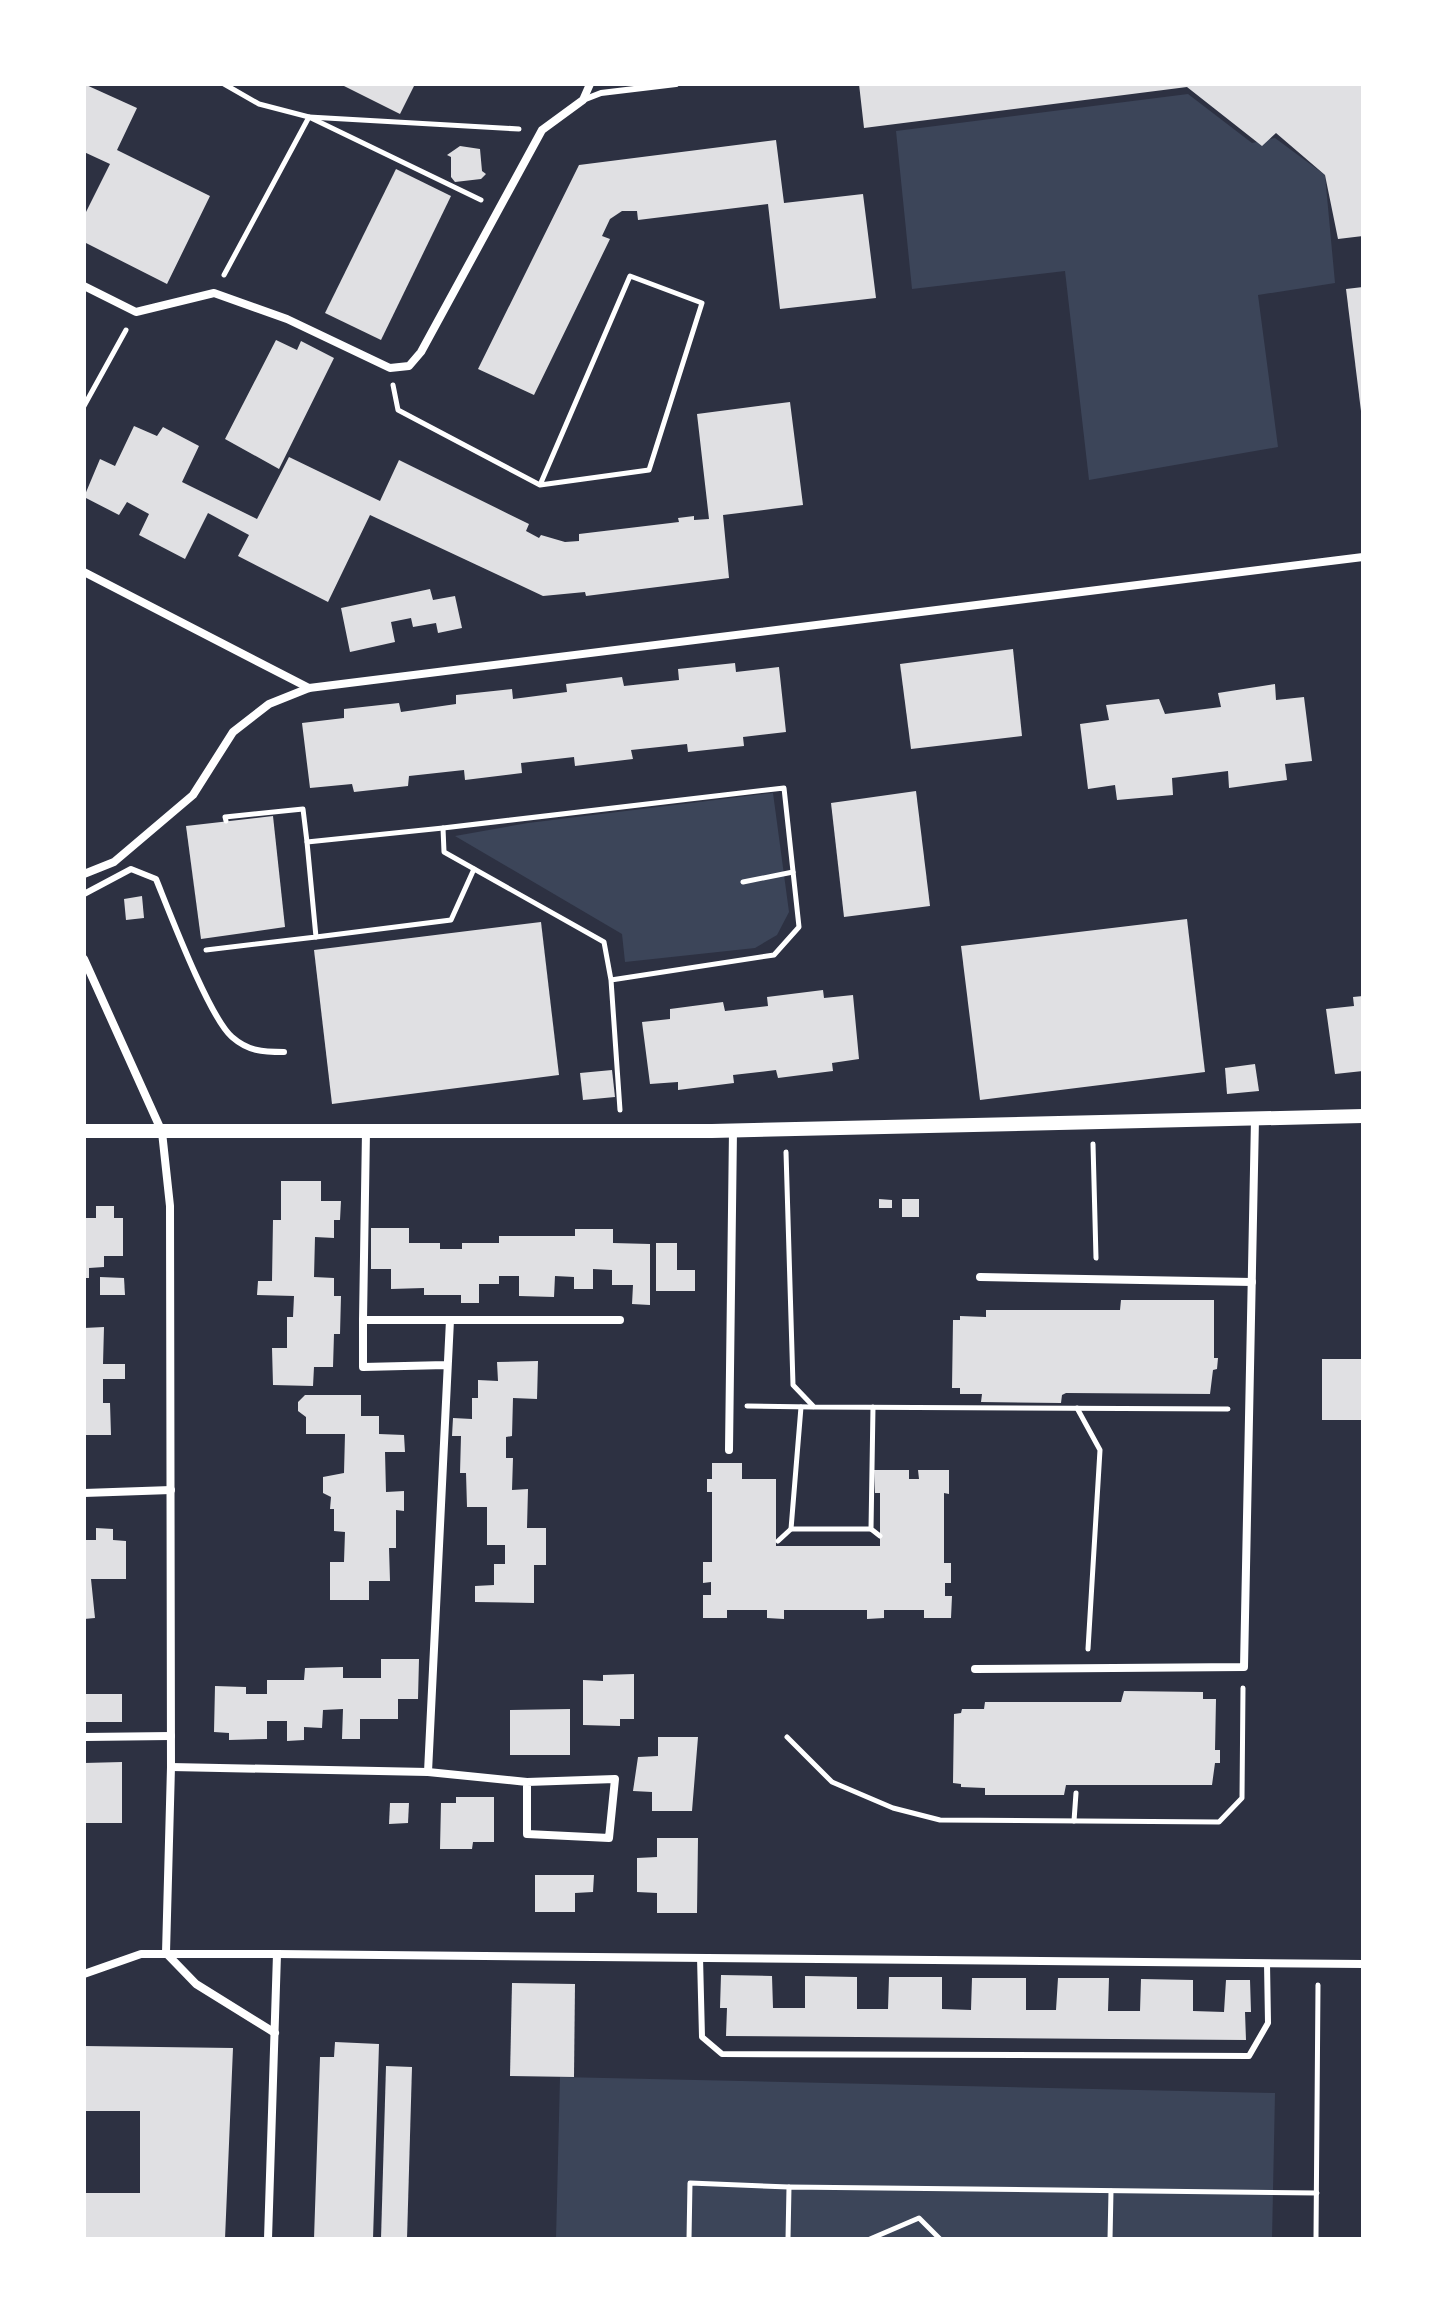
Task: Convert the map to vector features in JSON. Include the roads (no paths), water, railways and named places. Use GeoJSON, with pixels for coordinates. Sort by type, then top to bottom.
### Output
{"type":"FeatureCollection","features":[{"type":"Feature","properties":{"kind":"street"},"geometry":{"type":"LineString","coordinates":[[84,286],[136,312],[214,293],[287,319],[390,368],[409,366],[421,352],[542,130],[583,100],[590,84]]}},
{"type":"Feature","properties":{"kind":"street"},"geometry":{"type":"LineString","coordinates":[[84,874],[114,862],[193,795],[233,732],[269,704],[309,688],[1363,557]]}},
{"type":"Feature","properties":{"kind":"street"},"geometry":{"type":"LineString","coordinates":[[84,572],[309,688]]}},
{"type":"Feature","properties":{"kind":"street"},"geometry":{"type":"LineString","coordinates":[[84,959],[162,1132],[170,1206],[171,1767],[166,1953],[196,1984],[275,2033]]}},
{"type":"Feature","properties":{"kind":"street"},"geometry":{"type":"LineString","coordinates":[[84,1131],[785,1130],[1363,1116]]}},
{"type":"Feature","properties":{"kind":"street"},"geometry":{"type":"LineString","coordinates":[[975,1669],[1244,1667],[1255,1119]]}},
{"type":"Feature","properties":{"kind":"street"},"geometry":{"type":"LineString","coordinates":[[729,1450],[733,1129]]}},
{"type":"Feature","properties":{"kind":"street"},"geometry":{"type":"LineString","coordinates":[[366,1131],[363,1367],[446,1365]]}},
{"type":"Feature","properties":{"kind":"street"},"geometry":{"type":"LineString","coordinates":[[980,1277],[1252,1282]]}},
{"type":"Feature","properties":{"kind":"street"},"geometry":{"type":"LineString","coordinates":[[363,1320],[620,1320]]}},
{"type":"Feature","properties":{"kind":"street"},"geometry":{"type":"LineString","coordinates":[[428,1772],[450,1320]]}},
{"type":"Feature","properties":{"kind":"street"},"geometry":{"type":"LineString","coordinates":[[84,1493],[171,1490]]}},
{"type":"Feature","properties":{"kind":"street"},"geometry":{"type":"LineString","coordinates":[[84,1737],[171,1736]]}},
{"type":"Feature","properties":{"kind":"street"},"geometry":{"type":"LineString","coordinates":[[171,1767],[428,1772],[527,1782],[615,1779],[609,1838],[527,1834],[527,1782]]}},
{"type":"Feature","properties":{"kind":"street"},"geometry":{"type":"LineString","coordinates":[[84,1974],[141,1954],[166,1953],[1363,1964]]}},
{"type":"Feature","properties":{"kind":"street"},"geometry":{"type":"LineString","coordinates":[[268,2239],[277,1954]]}},
{"type":"Feature","properties":{"kind":"lane"},"geometry":{"type":"LineString","coordinates":[[583,100],[601,93],[676,84]]}},
{"type":"Feature","properties":{"kind":"lane"},"geometry":{"type":"LineString","coordinates":[[84,894],[131,869],[156,879],[187,952],[229,1035],[255,1052],[284,1052]]}},
{"type":"Feature","properties":{"kind":"lane"},"geometry":{"type":"LineString","coordinates":[[700,1957],[702,2037],[722,2054],[1249,2056],[1268,2023],[1267,1963]]}}]}
